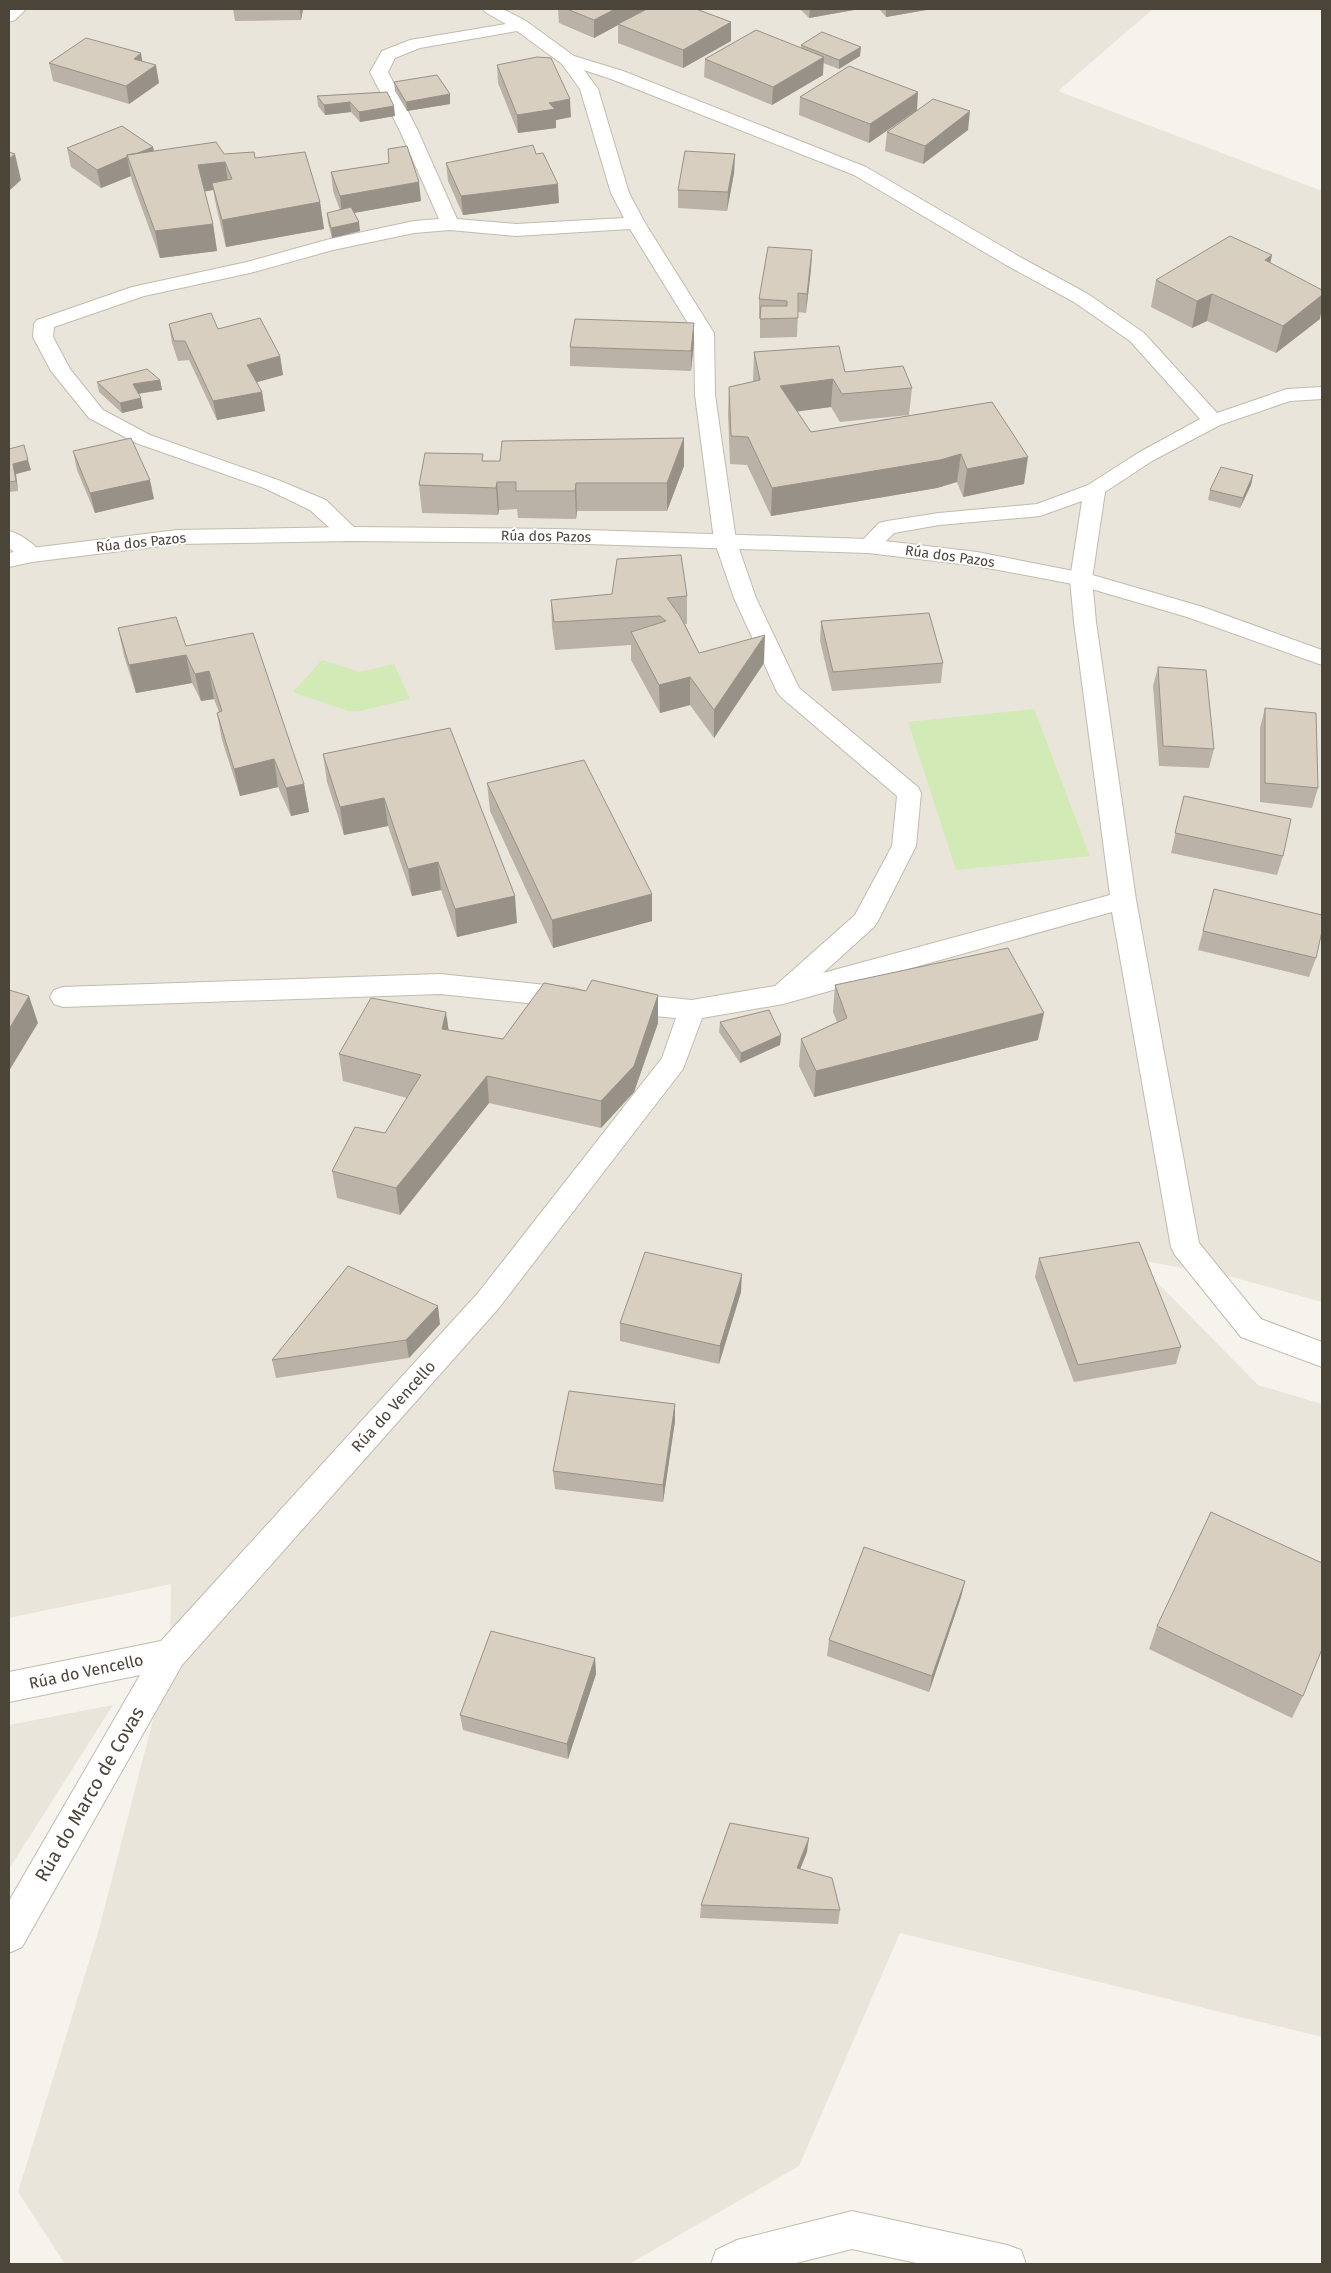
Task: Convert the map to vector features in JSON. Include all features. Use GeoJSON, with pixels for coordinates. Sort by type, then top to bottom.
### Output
{"type":"FeatureCollection","features":[{"type":"Feature","properties":{"kind":"street"},"geometry":{"type":"LineString","coordinates":[[9,17],[18,9]]}},
{"type":"Feature","properties":{"kind":"street"},"geometry":{"type":"LineString","coordinates":[[450,224],[409,131],[380,72],[388,55],[416,44],[497,31],[511,15],[568,60],[589,89],[620,193],[636,223],[704,333],[705,395],[725,540],[745,598],[789,692],[909,793],[904,846],[865,921],[783,994]]}},
{"type":"Feature","properties":{"kind":"street"},"geometry":{"type":"LineString","coordinates":[[568,60],[617,74],[860,171],[1013,261],[1081,298],[1129,331],[1137,337],[1213,421]]}},
{"type":"Feature","properties":{"kind":"street"},"geometry":{"type":"LineString","coordinates":[[350,534],[318,505],[271,484],[143,438],[96,414],[61,371],[43,337],[44,324],[138,291],[250,268],[330,245],[414,227],[450,224],[516,230],[636,223]]}},
{"type":"Feature","properties":{"kind":"street"},"geometry":{"type":"LineString","coordinates":[[868,546],[887,528],[939,519],[1040,510],[1095,489],[1145,457],[1213,421],[1286,395],[1322,393]]}},
{"type":"Feature","properties":{"kind":"street"},"geometry":{"type":"LineString","coordinates":[[1095,489],[1081,579],[1085,622],[1123,900],[1185,1247],[1251,1328],[1322,1355]]}},
{"type":"Feature","properties":{"kind":"street","name":"Rúa dos Pazos"},"geometry":{"type":"LineString","coordinates":[[9,560],[32,555],[177,536],[350,534],[725,540],[868,546],[977,558],[1081,579],[1195,612],[1322,658]]}},
{"type":"Feature","properties":{"kind":"street"},"geometry":{"type":"LineString","coordinates":[[9,538],[32,555]]}},
{"type":"Feature","properties":{"kind":"street"},"geometry":{"type":"LineString","coordinates":[[63,997],[440,984],[692,1010],[783,994],[1123,900]]}},
{"type":"Feature","properties":{"kind":"street","name":"Rúa do Vencello"},"geometry":{"type":"LineString","coordinates":[[9,1687],[170,1654],[488,1301],[674,1062],[692,1010]]}},
{"type":"Feature","properties":{"kind":"street","name":"Rúa do Marco de Covas"},"geometry":{"type":"LineString","coordinates":[[9,1935],[170,1654]]}},
{"type":"Feature","properties":{"kind":"street"},"geometry":{"type":"LineString","coordinates":[[730,2264],[737,2259],[852,2230],[1006,2264]]}},
{"type":"Feature","properties":{"kind":"shaded area"},"geometry":{"type":"Polygon","coordinates":[[[9,9],[1153,9],[1058,91],[1322,191],[1322,1302],[1232,1277],[1134,1259],[1258,1385],[1322,1404],[1322,2037],[900,1933],[799,2166],[629,2264],[65,2264],[18,2192],[99,1929],[170,1654],[171,1584],[9,1618],[9,9]]]}},
{"type":"Feature","properties":{"kind":"shaded area"},"geometry":{"type":"Polygon","coordinates":[[[113,1705],[9,1869],[9,1725],[113,1705]]]}},
{"type":"Feature","properties":{"kind":"green space"},"geometry":{"type":"Polygon","coordinates":[[[322,660],[360,672],[394,664],[410,699],[360,711],[348,711],[293,692],[322,660]]]}},
{"type":"Feature","properties":{"kind":"green space"},"geometry":{"type":"Polygon","coordinates":[[[1034,709],[1090,856],[956,870],[908,722],[1034,709]]]}},
{"type":"Feature","properties":{"kind":"building"},"geometry":{"type":"Polygon","coordinates":[[[567,9],[615,9],[594,20],[567,9]]]}},
{"type":"Feature","properties":{"kind":"building"},"geometry":{"type":"Polygon","coordinates":[[[647,9],[696,9],[731,22],[683,50],[618,24],[647,9]]]}},
{"type":"Feature","properties":{"kind":"building"},"geometry":{"type":"Polygon","coordinates":[[[756,30],[824,57],[773,87],[705,59],[756,30]]]}},
{"type":"Feature","properties":{"kind":"building"},"geometry":{"type":"Polygon","coordinates":[[[822,32],[861,47],[839,60],[801,45],[822,32]]]}},
{"type":"Feature","properties":{"kind":"building"},"geometry":{"type":"Polygon","coordinates":[[[86,38],[141,53],[134,59],[156,65],[126,86],[49,63],[86,38]]]}},
{"type":"Feature","properties":{"kind":"building"},"geometry":{"type":"Polygon","coordinates":[[[537,57],[551,58],[570,99],[549,103],[555,109],[517,115],[497,65],[537,57]]]}},
{"type":"Feature","properties":{"kind":"building"},"geometry":{"type":"Polygon","coordinates":[[[849,66],[918,92],[870,124],[800,97],[849,66]]]}},
{"type":"Feature","properties":{"kind":"building"},"geometry":{"type":"Polygon","coordinates":[[[437,75],[450,94],[406,102],[394,82],[437,75]]]}},
{"type":"Feature","properties":{"kind":"building"},"geometry":{"type":"Polygon","coordinates":[[[387,92],[394,106],[359,112],[350,102],[324,105],[317,96],[387,92]]]}},
{"type":"Feature","properties":{"kind":"building"},"geometry":{"type":"Polygon","coordinates":[[[933,99],[970,111],[925,146],[887,132],[933,99]]]}},
{"type":"Feature","properties":{"kind":"building"},"geometry":{"type":"Polygon","coordinates":[[[122,126],[153,147],[127,155],[127,157],[97,170],[67,148],[122,126]]]}},
{"type":"Feature","properties":{"kind":"building"},"geometry":{"type":"Polygon","coordinates":[[[216,142],[224,154],[254,152],[255,158],[305,152],[320,202],[222,220],[212,183],[232,179],[225,162],[198,165],[213,224],[155,231],[127,155],[216,142]]]}},
{"type":"Feature","properties":{"kind":"building"},"geometry":{"type":"Polygon","coordinates":[[[533,145],[536,154],[543,153],[558,184],[461,196],[446,163],[533,145]]]}},
{"type":"Feature","properties":{"kind":"building"},"geometry":{"type":"Polygon","coordinates":[[[407,146],[419,182],[340,196],[331,172],[389,163],[388,149],[407,146]]]}},
{"type":"Feature","properties":{"kind":"building"},"geometry":{"type":"Polygon","coordinates":[[[685,151],[735,154],[728,192],[678,190],[685,151]]]}},
{"type":"Feature","properties":{"kind":"building"},"geometry":{"type":"Polygon","coordinates":[[[9,152],[15,154],[9,159],[9,152]]]}},
{"type":"Feature","properties":{"kind":"building"},"geometry":{"type":"Polygon","coordinates":[[[351,207],[359,222],[331,228],[327,213],[351,207]]]}},
{"type":"Feature","properties":{"kind":"building"},"geometry":{"type":"Polygon","coordinates":[[[1230,236],[1272,255],[1265,260],[1322,290],[1322,295],[1283,326],[1212,294],[1197,301],[1156,280],[1230,236]]]}},
{"type":"Feature","properties":{"kind":"building"},"geometry":{"type":"Polygon","coordinates":[[[768,247],[812,250],[807,294],[798,293],[798,318],[760,319],[761,306],[787,306],[787,301],[759,299],[768,247]]]}},
{"type":"Feature","properties":{"kind":"building"},"geometry":{"type":"Polygon","coordinates":[[[211,313],[218,329],[260,318],[280,356],[247,365],[262,392],[213,401],[185,341],[174,341],[169,324],[211,313]]]}},
{"type":"Feature","properties":{"kind":"building"},"geometry":{"type":"Polygon","coordinates":[[[575,319],[694,323],[691,351],[570,347],[575,319]]]}},
{"type":"Feature","properties":{"kind":"building"},"geometry":{"type":"Polygon","coordinates":[[[839,346],[845,372],[903,366],[912,388],[842,394],[833,379],[780,386],[811,432],[992,402],[1028,457],[967,469],[961,454],[940,460],[772,488],[748,437],[731,436],[729,387],[760,380],[754,352],[839,346]]]}},
{"type":"Feature","properties":{"kind":"building"},"geometry":{"type":"Polygon","coordinates":[[[147,369],[160,380],[133,384],[141,398],[120,403],[97,382],[147,369]]]}},
{"type":"Feature","properties":{"kind":"building"},"geometry":{"type":"Polygon","coordinates":[[[131,438],[150,480],[90,493],[73,451],[131,438]]]}},
{"type":"Feature","properties":{"kind":"building"},"geometry":{"type":"Polygon","coordinates":[[[684,438],[667,483],[576,483],[575,491],[516,491],[516,482],[497,482],[496,488],[419,485],[425,453],[483,454],[482,461],[500,461],[502,441],[684,438]]]}},
{"type":"Feature","properties":{"kind":"building"},"geometry":{"type":"Polygon","coordinates":[[[24,445],[28,460],[13,464],[16,481],[9,482],[9,449],[24,445]]]}},
{"type":"Feature","properties":{"kind":"building"},"geometry":{"type":"Polygon","coordinates":[[[1221,467],[1253,475],[1243,498],[1210,490],[1221,467]]]}},
{"type":"Feature","properties":{"kind":"building"},"geometry":{"type":"Polygon","coordinates":[[[681,555],[687,596],[667,598],[680,616],[699,653],[765,635],[714,710],[690,677],[659,685],[631,632],[666,621],[660,616],[554,622],[551,600],[612,594],[617,559],[681,555]]]}},
{"type":"Feature","properties":{"kind":"building"},"geometry":{"type":"Polygon","coordinates":[[[929,613],[943,663],[833,672],[821,621],[929,613]]]}},
{"type":"Feature","properties":{"kind":"building"},"geometry":{"type":"Polygon","coordinates":[[[176,617],[186,646],[253,633],[304,784],[286,788],[274,759],[234,769],[217,713],[222,711],[209,671],[195,674],[186,655],[129,665],[118,628],[176,617]]]}},
{"type":"Feature","properties":{"kind":"building"},"geometry":{"type":"Polygon","coordinates":[[[1158,667],[1206,670],[1214,749],[1163,746],[1158,667]]]}},
{"type":"Feature","properties":{"kind":"building"},"geometry":{"type":"Polygon","coordinates":[[[1265,708],[1316,713],[1318,788],[1265,783],[1265,708]]]}},
{"type":"Feature","properties":{"kind":"building"},"geometry":{"type":"Polygon","coordinates":[[[450,728],[515,896],[455,909],[438,862],[408,869],[384,798],[340,807],[323,754],[450,728]]]}},
{"type":"Feature","properties":{"kind":"building"},"geometry":{"type":"Polygon","coordinates":[[[584,760],[652,894],[552,920],[487,783],[584,760]]]}},
{"type":"Feature","properties":{"kind":"building"},"geometry":{"type":"Polygon","coordinates":[[[1184,796],[1291,819],[1283,856],[1175,833],[1184,796]]]}},
{"type":"Feature","properties":{"kind":"building"},"geometry":{"type":"Polygon","coordinates":[[[1214,889],[1322,915],[1322,931],[1316,958],[1203,931],[1214,889]]]}},
{"type":"Feature","properties":{"kind":"building"},"geometry":{"type":"Polygon","coordinates":[[[1008,948],[1044,1013],[816,1071],[801,1039],[847,1018],[835,985],[1008,948]]]}},
{"type":"Feature","properties":{"kind":"building"},"geometry":{"type":"Polygon","coordinates":[[[592,980],[658,995],[634,1066],[601,1101],[487,1076],[396,1188],[332,1171],[355,1127],[385,1133],[421,1075],[339,1054],[371,998],[446,1012],[442,1029],[503,1039],[544,983],[586,991],[592,980]]]}},
{"type":"Feature","properties":{"kind":"building"},"geometry":{"type":"Polygon","coordinates":[[[9,990],[29,996],[9,1029],[9,990]]]}},
{"type":"Feature","properties":{"kind":"building"},"geometry":{"type":"Polygon","coordinates":[[[769,1010],[781,1035],[741,1053],[720,1022],[769,1010]]]}},
{"type":"Feature","properties":{"kind":"building"},"geometry":{"type":"Polygon","coordinates":[[[1139,1242],[1181,1347],[1078,1365],[1039,1258],[1139,1242]]]}},
{"type":"Feature","properties":{"kind":"building"},"geometry":{"type":"Polygon","coordinates":[[[645,1252],[742,1274],[720,1346],[620,1323],[645,1252]]]}},
{"type":"Feature","properties":{"kind":"building"},"geometry":{"type":"Polygon","coordinates":[[[348,1266],[438,1306],[406,1340],[272,1360],[348,1266]]]}},
{"type":"Feature","properties":{"kind":"building"},"geometry":{"type":"Polygon","coordinates":[[[569,1391],[675,1404],[663,1485],[553,1471],[569,1391]]]}},
{"type":"Feature","properties":{"kind":"building"},"geometry":{"type":"Polygon","coordinates":[[[1211,1512],[1322,1563],[1322,1649],[1303,1696],[1157,1626],[1211,1512]]]}},
{"type":"Feature","properties":{"kind":"building"},"geometry":{"type":"Polygon","coordinates":[[[864,1547],[965,1581],[932,1676],[829,1640],[864,1547]]]}},
{"type":"Feature","properties":{"kind":"building"},"geometry":{"type":"Polygon","coordinates":[[[491,1631],[595,1658],[567,1744],[460,1715],[491,1631]]]}},
{"type":"Feature","properties":{"kind":"building"},"geometry":{"type":"Polygon","coordinates":[[[730,1823],[809,1838],[797,1868],[832,1878],[840,1910],[701,1905],[730,1823]]]}}]}
